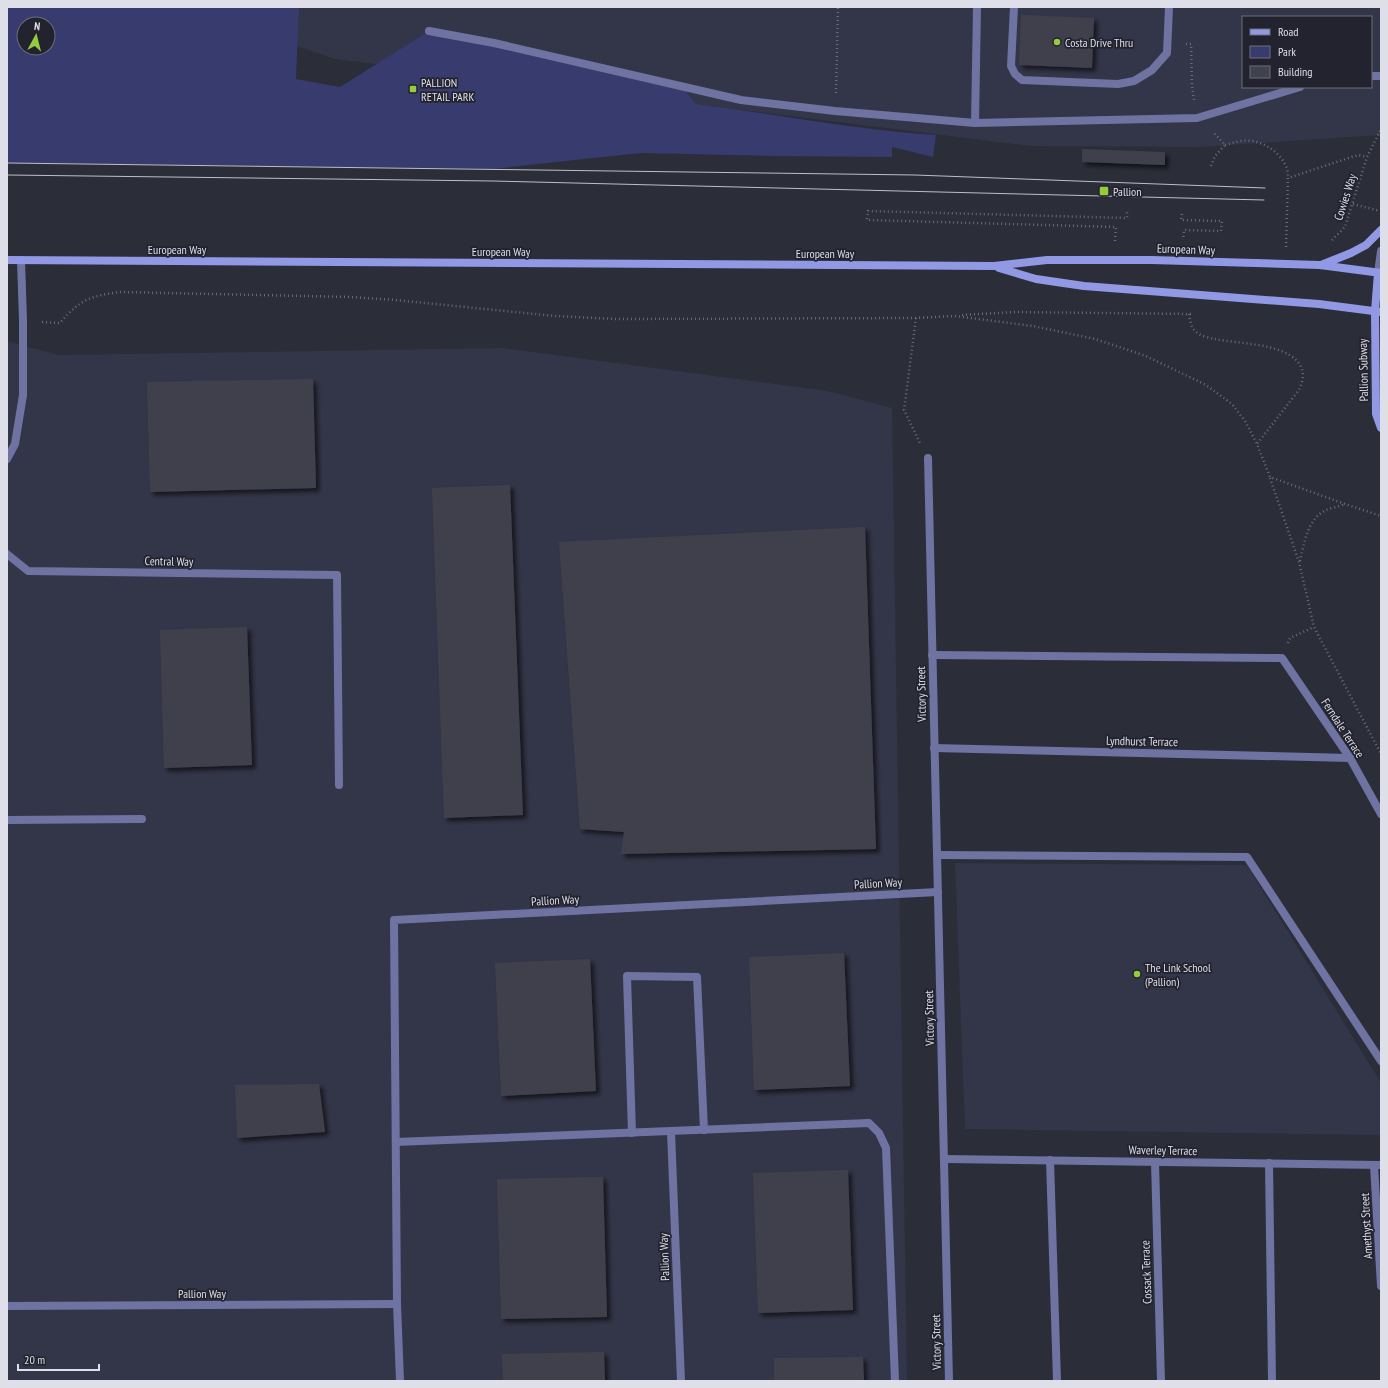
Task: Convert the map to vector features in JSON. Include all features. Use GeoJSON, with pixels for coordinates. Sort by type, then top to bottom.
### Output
{"type":"FeatureCollection","features":[{"type":"Feature","properties":{"kind":"street"},"geometry":{"type":"LineString","coordinates":[[976,123],[977,7]]}},
{"type":"Feature","properties":{"kind":"street"},"geometry":{"type":"LineString","coordinates":[[1014,7],[1011,66],[1015,74],[1022,80],[1118,84],[1134,81],[1152,70],[1167,53],[1169,7]]}},
{"type":"Feature","properties":{"kind":"street"},"geometry":{"type":"LineString","coordinates":[[429,31],[494,43],[741,100],[835,111],[976,123],[1197,118],[1297,88]]}},
{"type":"Feature","properties":{"kind":"street"},"geometry":{"type":"LineString","coordinates":[[1320,265],[1351,253],[1366,245],[1381,230]]}},
{"type":"Feature","properties":{"kind":"street"},"geometry":{"type":"LineString","coordinates":[[1379,273],[1381,251]]}},
{"type":"Feature","properties":{"kind":"street","name":"European Way"},"geometry":{"type":"LineString","coordinates":[[7,260],[994,266],[1055,260],[1152,260],[1320,265],[1379,273]]}},
{"type":"Feature","properties":{"kind":"street"},"geometry":{"type":"LineString","coordinates":[[7,459],[15,444],[23,395],[21,260]]}},
{"type":"Feature","properties":{"kind":"street","name":"European Way"},"geometry":{"type":"LineString","coordinates":[[994,266],[1036,279],[1084,286],[1319,304],[1378,311]]}},
{"type":"Feature","properties":{"kind":"street","name":"Pallion Subway"},"geometry":{"type":"LineString","coordinates":[[1379,273],[1376,414],[1381,428]]}},
{"type":"Feature","properties":{"kind":"street","name":"Victory Street"},"geometry":{"type":"LineString","coordinates":[[928,458],[949,1381]]}},
{"type":"Feature","properties":{"kind":"street","name":"Central Way"},"geometry":{"type":"LineString","coordinates":[[7,554],[28,571],[337,575],[339,785]]}},
{"type":"Feature","properties":{"kind":"street","name":"Victory Street"},"geometry":{"type":"LineString","coordinates":[[932,655],[1282,658]]}},
{"type":"Feature","properties":{"kind":"street","name":"Ferndale Terrace"},"geometry":{"type":"LineString","coordinates":[[1282,658],[1350,758],[1381,814]]}},
{"type":"Feature","properties":{"kind":"street","name":"Lyndhurst Terrace"},"geometry":{"type":"LineString","coordinates":[[934,748],[1350,758]]}},
{"type":"Feature","properties":{"kind":"street"},"geometry":{"type":"LineString","coordinates":[[7,820],[142,819]]}},
{"type":"Feature","properties":{"kind":"street"},"geometry":{"type":"LineString","coordinates":[[937,855],[1247,856],[1381,1062]]}},
{"type":"Feature","properties":{"kind":"street","name":"Pallion Way"},"geometry":{"type":"LineString","coordinates":[[400,1381],[397,1304],[394,920],[938,892]]}},
{"type":"Feature","properties":{"kind":"street"},"geometry":{"type":"LineString","coordinates":[[632,1133],[627,976],[698,977],[704,1130]]}},
{"type":"Feature","properties":{"kind":"street"},"geometry":{"type":"LineString","coordinates":[[396,1142],[869,1123],[879,1133],[886,1148],[895,1381]]}},
{"type":"Feature","properties":{"kind":"street","name":"Pallion Way"},"geometry":{"type":"LineString","coordinates":[[671,1132],[682,1381]]}},
{"type":"Feature","properties":{"kind":"street","name":"Waverley Terrace"},"geometry":{"type":"LineString","coordinates":[[944,1159],[1378,1165]]}},
{"type":"Feature","properties":{"kind":"street"},"geometry":{"type":"LineString","coordinates":[[1050,1160],[1057,1381]]}},
{"type":"Feature","properties":{"kind":"street","name":"Cossack Terrace"},"geometry":{"type":"LineString","coordinates":[[1155,1162],[1161,1381]]}},
{"type":"Feature","properties":{"kind":"street"},"geometry":{"type":"LineString","coordinates":[[1269,1163],[1272,1381]]}},
{"type":"Feature","properties":{"kind":"street","name":"Amethyst Street"},"geometry":{"type":"LineString","coordinates":[[1378,1165],[1381,1286]]}},
{"type":"Feature","properties":{"kind":"street","name":"Pallion Way"},"geometry":{"type":"LineString","coordinates":[[7,1306],[397,1304]]}},
{"type":"Feature","properties":{"kind":"path"},"geometry":{"type":"LineString","coordinates":[[835,111],[838,7]]}},
{"type":"Feature","properties":{"kind":"path","name":"Cowies Way"},"geometry":{"type":"LineString","coordinates":[[1330,241],[1346,227],[1367,157],[1381,130]]}},
{"type":"Feature","properties":{"kind":"path"},"geometry":{"type":"LineString","coordinates":[[1225,145],[1242,141],[1254,142],[1266,146],[1276,153],[1287,168],[1286,248]]}},
{"type":"Feature","properties":{"kind":"path"},"geometry":{"type":"LineString","coordinates":[[1288,178],[1358,155],[1367,157]]}},
{"type":"Feature","properties":{"kind":"path"},"geometry":{"type":"LineString","coordinates":[[1353,204],[1381,211]]}},
{"type":"Feature","properties":{"kind":"path"},"geometry":{"type":"LineString","coordinates":[[1115,241],[1116,227],[867,220],[868,211],[1127,218],[1127,212]]}},
{"type":"Feature","properties":{"kind":"path"},"geometry":{"type":"LineString","coordinates":[[1182,214],[1181,220],[1222,221],[1221,231],[1184,230],[1183,240]]}},
{"type":"Feature","properties":{"kind":"path"},"geometry":{"type":"LineString","coordinates":[[23,321],[60,323],[69,312],[82,302],[98,295],[120,292],[351,297],[555,316],[616,319],[916,318],[1015,312],[1196,313]]}},
{"type":"Feature","properties":{"kind":"path"},"geometry":{"type":"LineString","coordinates":[[1190,314],[1191,324],[1194,331],[1199,334],[1222,340],[1273,348],[1294,358],[1301,366],[1303,374],[1299,390],[1257,444]]}},
{"type":"Feature","properties":{"kind":"path"},"geometry":{"type":"LineString","coordinates":[[955,316],[1033,326],[1094,339],[1146,356],[1206,386],[1232,404],[1245,422],[1257,444],[1270,477],[1299,562],[1314,627],[1381,754]]}},
{"type":"Feature","properties":{"kind":"path"},"geometry":{"type":"LineString","coordinates":[[916,318],[904,410],[928,458]]}},
{"type":"Feature","properties":{"kind":"path"},"geometry":{"type":"LineString","coordinates":[[1270,477],[1381,516]]}},
{"type":"Feature","properties":{"kind":"path"},"geometry":{"type":"LineString","coordinates":[[1299,562],[1306,534],[1314,519],[1324,511],[1345,504]]}},
{"type":"Feature","properties":{"kind":"path"},"geometry":{"type":"LineString","coordinates":[[1282,658],[1290,638],[1314,627]]}},
{"type":"Feature","properties":{"kind":"shaded area","name":"PALLION RETAIL PARK"},"geometry":{"type":"Polygon","coordinates":[[[197,7],[1381,7],[1381,135],[1198,147],[1031,146],[335,59],[210,16],[197,7]]]}},
{"type":"Feature","properties":{"kind":"shaded area"},"geometry":{"type":"Polygon","coordinates":[[[7,341],[59,355],[503,348],[828,391],[892,408],[907,1381],[7,1381],[7,341]]]}},
{"type":"Feature","properties":{"kind":"shaded area","name":"The Link School (Pallion)"},"geometry":{"type":"Polygon","coordinates":[[[955,863],[1247,865],[1381,1083],[1381,1135],[965,1129],[955,863]]]}},
{"type":"Feature","properties":{"kind":"green space"},"geometry":{"type":"Polygon","coordinates":[[[7,7],[299,7],[296,79],[340,87],[429,31],[681,86],[696,104],[846,126],[936,135],[933,157],[892,147],[892,157],[640,153],[493,169],[7,163],[7,7]]]}},
{"type":"Feature","properties":{"kind":"building","name":"Costa Drive Thru"},"geometry":{"type":"Polygon","coordinates":[[[1021,15],[1094,18],[1092,68],[1019,65],[1021,15]]]}},
{"type":"Feature","properties":{"kind":"building"},"geometry":{"type":"Polygon","coordinates":[[[1082,149],[1165,152],[1165,165],[1082,162],[1082,149]]]}},
{"type":"Feature","properties":{"kind":"building"},"geometry":{"type":"Polygon","coordinates":[[[313,379],[316,488],[150,492],[147,382],[313,379]]]}},
{"type":"Feature","properties":{"kind":"building"},"geometry":{"type":"Polygon","coordinates":[[[510,485],[523,815],[444,818],[432,488],[510,485]]]}},
{"type":"Feature","properties":{"kind":"building"},"geometry":{"type":"Polygon","coordinates":[[[865,527],[876,849],[621,854],[624,832],[580,829],[559,542],[865,527]]]}},
{"type":"Feature","properties":{"kind":"building"},"geometry":{"type":"Polygon","coordinates":[[[247,627],[252,765],[164,768],[160,630],[247,627]]]}},
{"type":"Feature","properties":{"kind":"building"},"geometry":{"type":"Polygon","coordinates":[[[844,953],[850,1086],[754,1090],[749,957],[844,953]]]}},
{"type":"Feature","properties":{"kind":"building"},"geometry":{"type":"Polygon","coordinates":[[[590,959],[596,1091],[501,1096],[495,963],[590,959]]]}},
{"type":"Feature","properties":{"kind":"building"},"geometry":{"type":"Polygon","coordinates":[[[319,1084],[325,1132],[237,1138],[235,1085],[319,1084]]]}},
{"type":"Feature","properties":{"kind":"building"},"geometry":{"type":"Polygon","coordinates":[[[848,1170],[853,1310],[758,1313],[753,1173],[848,1170]]]}},
{"type":"Feature","properties":{"kind":"building"},"geometry":{"type":"Polygon","coordinates":[[[603,1177],[607,1317],[501,1319],[497,1179],[603,1177]]]}},
{"type":"Feature","properties":{"kind":"building"},"geometry":{"type":"Polygon","coordinates":[[[604,1352],[605,1381],[503,1381],[502,1354],[604,1352]]]}},
{"type":"Feature","properties":{"kind":"building"},"geometry":{"type":"Polygon","coordinates":[[[863,1357],[864,1381],[774,1381],[774,1358],[863,1357]]]}},
{"type":"Feature","properties":{"kind":"tram line"},"geometry":{"type":"LineString","coordinates":[[7,163],[915,175],[1265,188]]}},
{"type":"Feature","properties":{"kind":"tram line"},"geometry":{"type":"LineString","coordinates":[[7,175],[493,181],[1264,200]]}},
{"type":"Feature","properties":{"kind":"place","name":"Costa Drive Thru"},"geometry":{"type":"Point","coordinates":[1057,42]}},
{"type":"Feature","properties":{"kind":"place","name":"PALLION RETAIL PARK"},"geometry":{"type":"Point","coordinates":[413,89]}},
{"type":"Feature","properties":{"kind":"place","name":"Pallion"},"geometry":{"type":"Point","coordinates":[1104,191]}},
{"type":"Feature","properties":{"kind":"place","name":"The Link School (Pallion)"},"geometry":{"type":"Point","coordinates":[1137,974]}}]}
